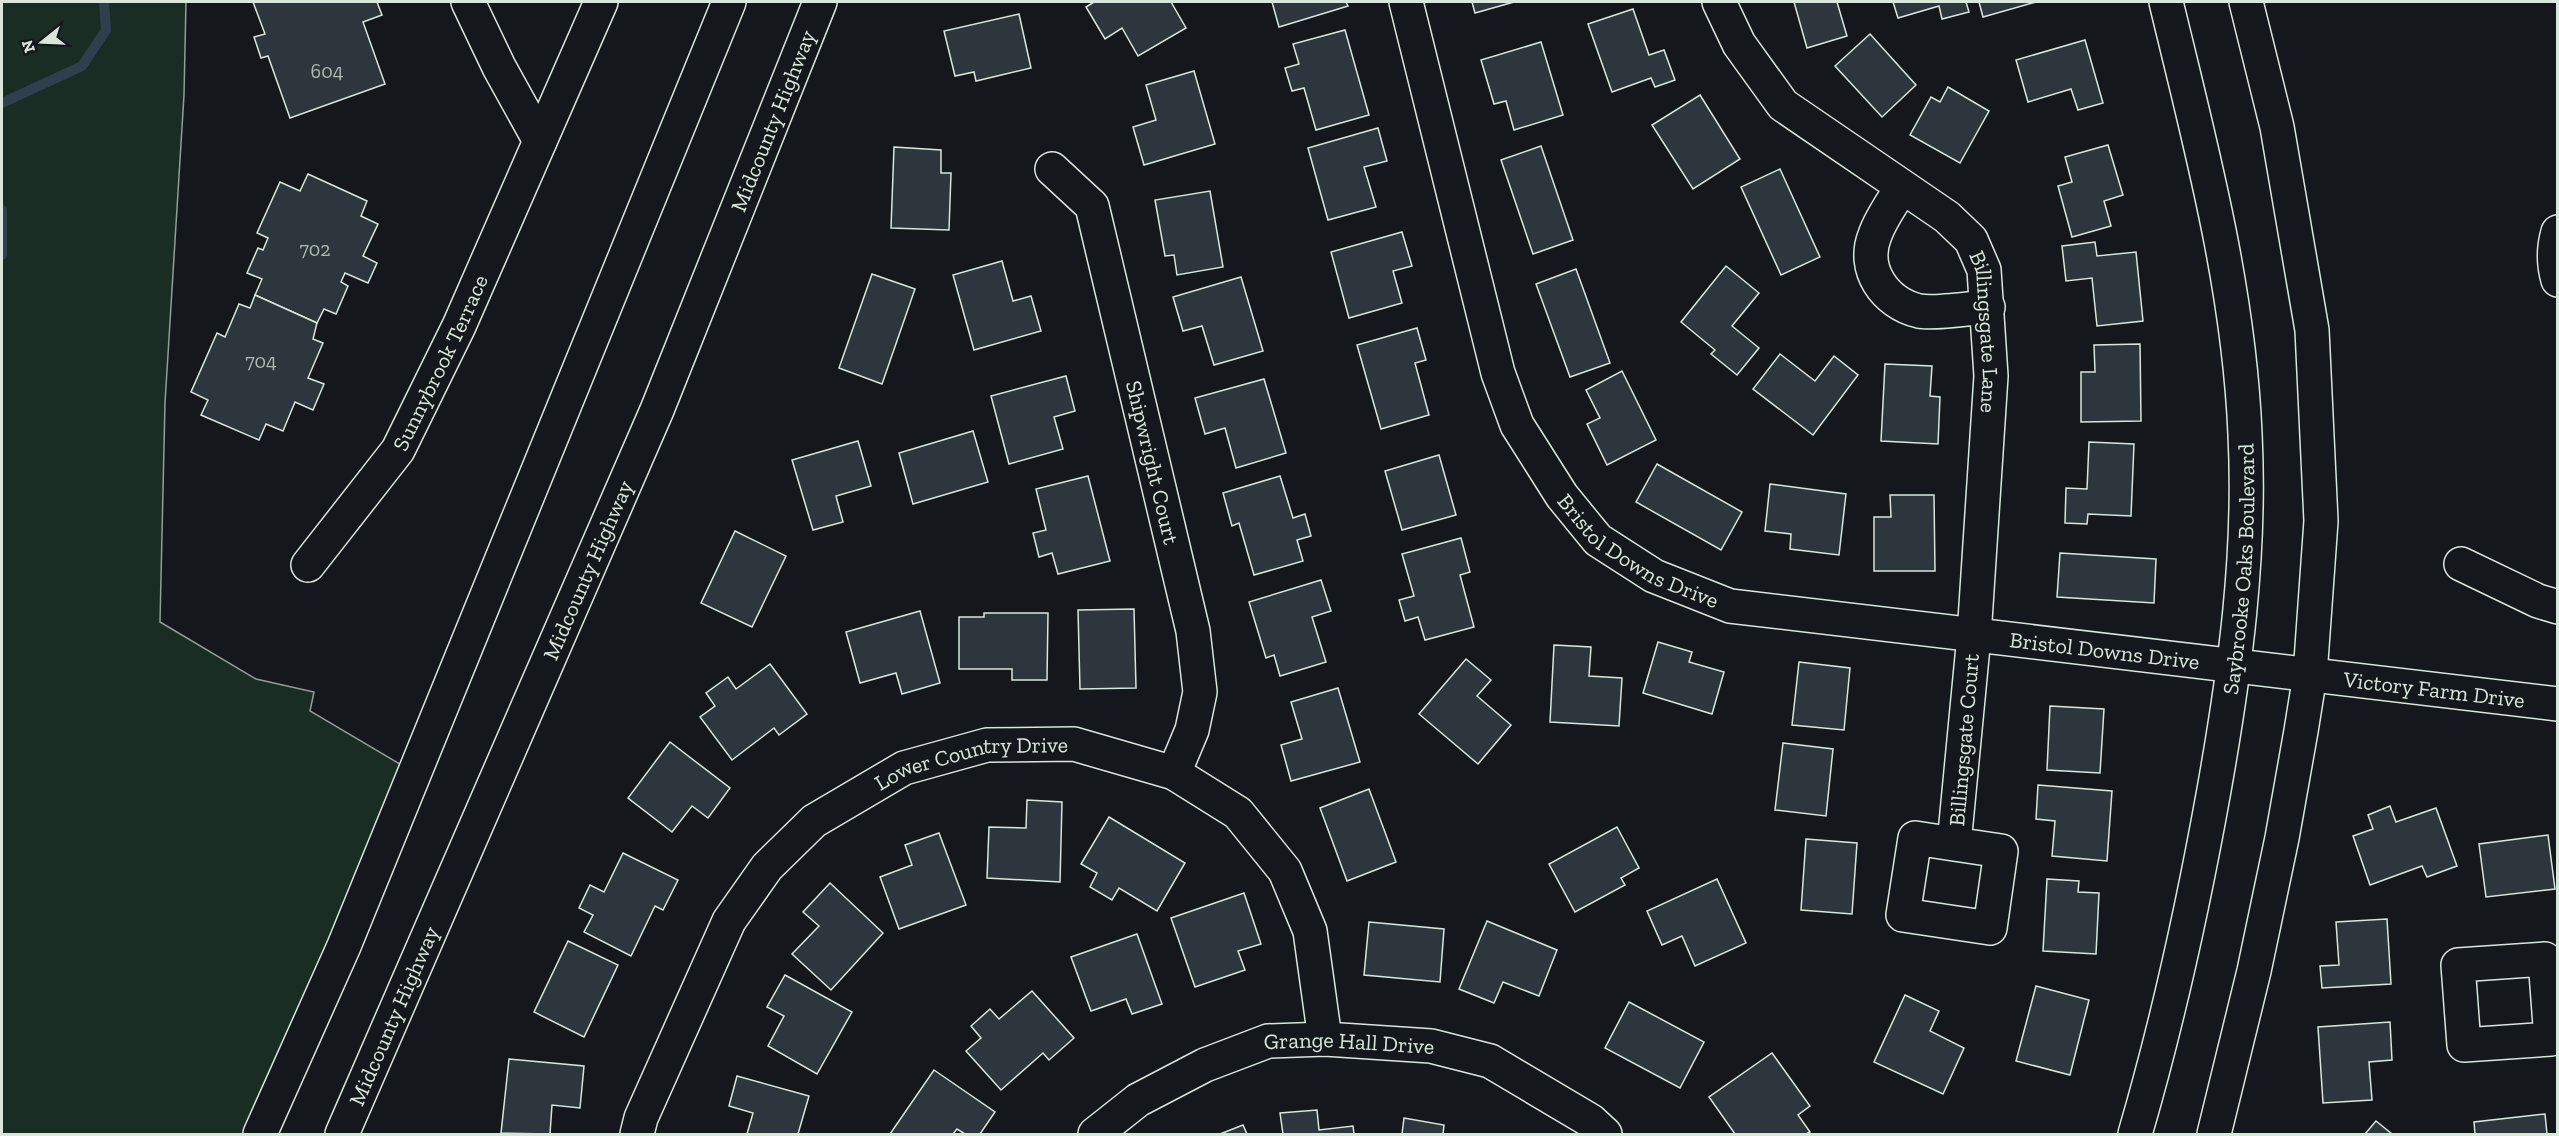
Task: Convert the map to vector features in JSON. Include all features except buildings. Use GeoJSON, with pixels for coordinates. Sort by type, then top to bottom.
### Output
{"type":"FeatureCollection","features":[{"type":"Feature","properties":{"kind":"street"},"geometry":{"type":"LineString","coordinates":[[468,2],[540,141]]}},
{"type":"Feature","properties":{"kind":"street","name":"Sunnybrook Terrace"},"geometry":{"type":"LineString","coordinates":[[308,565],[398,450],[459,326],[601,2]]}},
{"type":"Feature","properties":{"kind":"street"},"geometry":{"type":"LineString","coordinates":[[260,1134],[344,946],[416,773],[729,2]]}},
{"type":"Feature","properties":{"kind":"street","name":"Midcounty Highway"},"geometry":{"type":"LineString","coordinates":[[342,1134],[657,410],[820,2]]}},
{"type":"Feature","properties":{"kind":"street","name":"Bristol Downs Drive"},"geometry":{"type":"LineString","coordinates":[[1406,2],[1498,373],[1517,425],[1562,496],[1598,540],[1654,576],[1730,606],[2310,675]]}},
{"type":"Feature","properties":{"kind":"street","name":"Billingsgate Lane"},"geometry":{"type":"LineString","coordinates":[[1719,2],[1739,44],[1783,105],[1947,216],[1971,240],[1984,270],[1991,376],[1974,636]]}},
{"type":"Feature","properties":{"kind":"street","name":"Saybrooke Oaks Boulevard"},"geometry":{"type":"LineString","coordinates":[[2135,1134],[2159,1054],[2184,948],[2235,666],[2247,517],[2245,432],[2239,361],[2225,263],[2166,2]]}},
{"type":"Feature","properties":{"kind":"street"},"geometry":{"type":"LineString","coordinates":[[2214,1134],[2259,949],[2282,838],[2310,675],[2321,521],[2312,330],[2277,127],[2246,2]]}},
{"type":"Feature","properties":{"kind":"street","name":"Shipwright Court"},"geometry":{"type":"LineString","coordinates":[[1052,169],[1092,206],[1194,631],[1200,692],[1192,730],[1174,773]]}},
{"type":"Feature","properties":{"kind":"street"},"geometry":{"type":"LineString","coordinates":[[1902,187],[1874,235],[1870,260],[1878,285],[1897,302],[1921,311],[1988,307]]}},
{"type":"Feature","properties":{"kind":"street"},"geometry":{"type":"LineString","coordinates":[[2558,232],[2553,248],[2558,280]]}},
{"type":"Feature","properties":{"kind":"street"},"geometry":{"type":"LineString","coordinates":[[2461,564],[2538,601],[2558,607]]}},
{"type":"Feature","properties":{"kind":"street","name":"Billingsgate Court"},"geometry":{"type":"LineString","coordinates":[[1954,844],[1974,636]]}},
{"type":"Feature","properties":{"kind":"street","name":"Victory Farm Drive"},"geometry":{"type":"LineString","coordinates":[[2310,675],[2558,704]]}},
{"type":"Feature","properties":{"kind":"street","name":"Lower Country Drive"},"geometry":{"type":"LineString","coordinates":[[638,1134],[641,1118],[729,921],[767,867],[814,822],[904,768],[987,745],[1074,744],[1174,773],[1238,813],[1285,871],[1310,931],[1324,1039]]}},
{"type":"Feature","properties":{"kind":"street","name":"Grange Hall Drive"},"geometry":{"type":"LineString","coordinates":[[1095,1134],[1138,1100],[1205,1065],[1268,1041],[1324,1039],[1431,1046],[1490,1061],[1591,1121],[1605,1134]]}},
{"type":"Feature","properties":{"kind":"green space"},"geometry":{"type":"Polygon","coordinates":[[[2,2],[186,2],[184,95],[165,403],[160,622],[256,679],[314,692],[310,711],[415,773],[260,1134],[2,1134],[2,2]]]}},
{"type":"Feature","properties":{"kind":"waterway"},"geometry":{"type":"LineString","coordinates":[[2,103],[82,66],[106,30],[104,2]]}},
{"type":"Feature","properties":{"kind":"waterway"},"geometry":{"type":"LineString","coordinates":[[2,210],[2,255]]}}]}
